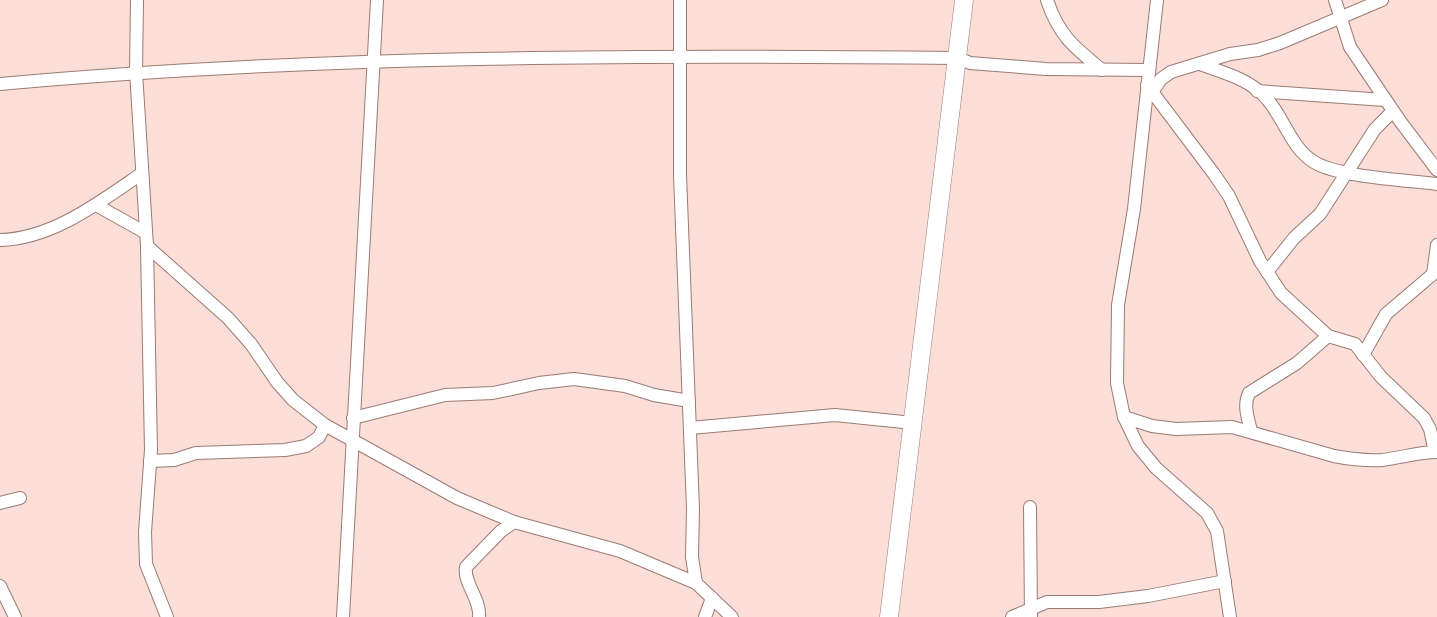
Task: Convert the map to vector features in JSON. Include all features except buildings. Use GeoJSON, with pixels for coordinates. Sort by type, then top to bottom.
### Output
{"type":"FeatureCollection","features":[{"type":"Feature","properties":{"kind":"main road"},"geometry":{"type":"LineString","coordinates":[[889,617],[964,0]]}},
{"type":"Feature","properties":{"kind":"street"},"geometry":{"type":"LineString","coordinates":[[136,0],[136,72],[147,246],[150,461],[145,532],[146,564],[167,617]]}},
{"type":"Feature","properties":{"kind":"street"},"geometry":{"type":"LineString","coordinates":[[343,617],[377,0]]}},
{"type":"Feature","properties":{"kind":"street"},"geometry":{"type":"LineString","coordinates":[[680,0],[680,175],[693,509],[692,557],[696,583]]}},
{"type":"Feature","properties":{"kind":"street"},"geometry":{"type":"LineString","coordinates":[[1047,0],[1054,21],[1061,32],[1102,70]]}},
{"type":"Feature","properties":{"kind":"street"},"geometry":{"type":"LineString","coordinates":[[1157,0],[1148,70],[1149,88],[1134,209],[1118,304],[1117,383],[1124,417],[1138,446],[1156,468],[1208,513],[1217,531],[1230,617]]}},
{"type":"Feature","properties":{"kind":"street"},"geometry":{"type":"LineString","coordinates":[[1334,0],[1350,47],[1385,100],[1437,170]]}},
{"type":"Feature","properties":{"kind":"street"},"geometry":{"type":"LineString","coordinates":[[1149,88],[1171,72],[1230,54],[1258,50],[1280,43],[1382,0]]}},
{"type":"Feature","properties":{"kind":"street"},"geometry":{"type":"LineString","coordinates":[[0,84],[136,72],[374,61],[681,55],[958,58],[970,64],[1102,70],[1148,70]]}},
{"type":"Feature","properties":{"kind":"street"},"geometry":{"type":"LineString","coordinates":[[1200,64],[1247,82],[1267,98],[1298,148],[1316,164],[1348,172],[1437,184]]}},
{"type":"Feature","properties":{"kind":"street"},"geometry":{"type":"LineString","coordinates":[[1124,417],[1152,426],[1176,429],[1232,426],[1349,459],[1384,460],[1421,452],[1436,452],[1430,429],[1424,418],[1381,377],[1355,344],[1328,336],[1282,293],[1267,272],[1229,196],[1149,88]]}},
{"type":"Feature","properties":{"kind":"street"},"geometry":{"type":"LineString","coordinates":[[1257,90],[1385,100]]}},
{"type":"Feature","properties":{"kind":"street"},"geometry":{"type":"LineString","coordinates":[[1267,272],[1294,238],[1320,214],[1374,128],[1393,111]]}},
{"type":"Feature","properties":{"kind":"street"},"geometry":{"type":"LineString","coordinates":[[0,240],[13,240],[42,232],[96,205],[141,174]]}},
{"type":"Feature","properties":{"kind":"street"},"geometry":{"type":"LineString","coordinates":[[96,205],[146,233]]}},
{"type":"Feature","properties":{"kind":"street"},"geometry":{"type":"LineString","coordinates":[[1363,355],[1386,314],[1433,274],[1437,245]]}},
{"type":"Feature","properties":{"kind":"street"},"geometry":{"type":"LineString","coordinates":[[147,246],[228,318],[251,344],[277,382],[293,400],[325,425],[457,498],[514,522],[620,551],[696,583],[732,617]]}},
{"type":"Feature","properties":{"kind":"street"},"geometry":{"type":"LineString","coordinates":[[1251,431],[1246,412],[1246,400],[1249,393],[1296,363],[1328,336]]}},
{"type":"Feature","properties":{"kind":"street"},"geometry":{"type":"LineString","coordinates":[[353,418],[445,396],[493,393],[540,382],[574,379],[625,386],[654,395],[689,401]]}},
{"type":"Feature","properties":{"kind":"street"},"geometry":{"type":"LineString","coordinates":[[690,428],[835,415],[913,423]]}},
{"type":"Feature","properties":{"kind":"street"},"geometry":{"type":"LineString","coordinates":[[150,461],[174,460],[196,453],[285,450],[306,446],[319,437],[325,425]]}},
{"type":"Feature","properties":{"kind":"street"},"geometry":{"type":"LineString","coordinates":[[0,503],[20,498]]}},
{"type":"Feature","properties":{"kind":"street"},"geometry":{"type":"LineString","coordinates":[[1030,508],[1032,612]]}},
{"type":"Feature","properties":{"kind":"street"},"geometry":{"type":"LineString","coordinates":[[479,617],[479,604],[466,573],[466,567],[501,531],[514,522]]}},
{"type":"Feature","properties":{"kind":"street"},"geometry":{"type":"LineString","coordinates":[[1012,617],[1032,612],[1047,602],[1099,602],[1148,596],[1225,581]]}},
{"type":"Feature","properties":{"kind":"street"},"geometry":{"type":"LineString","coordinates":[[0,586],[15,617]]}},
{"type":"Feature","properties":{"kind":"street"},"geometry":{"type":"LineString","coordinates":[[705,617],[712,598]]}}]}
